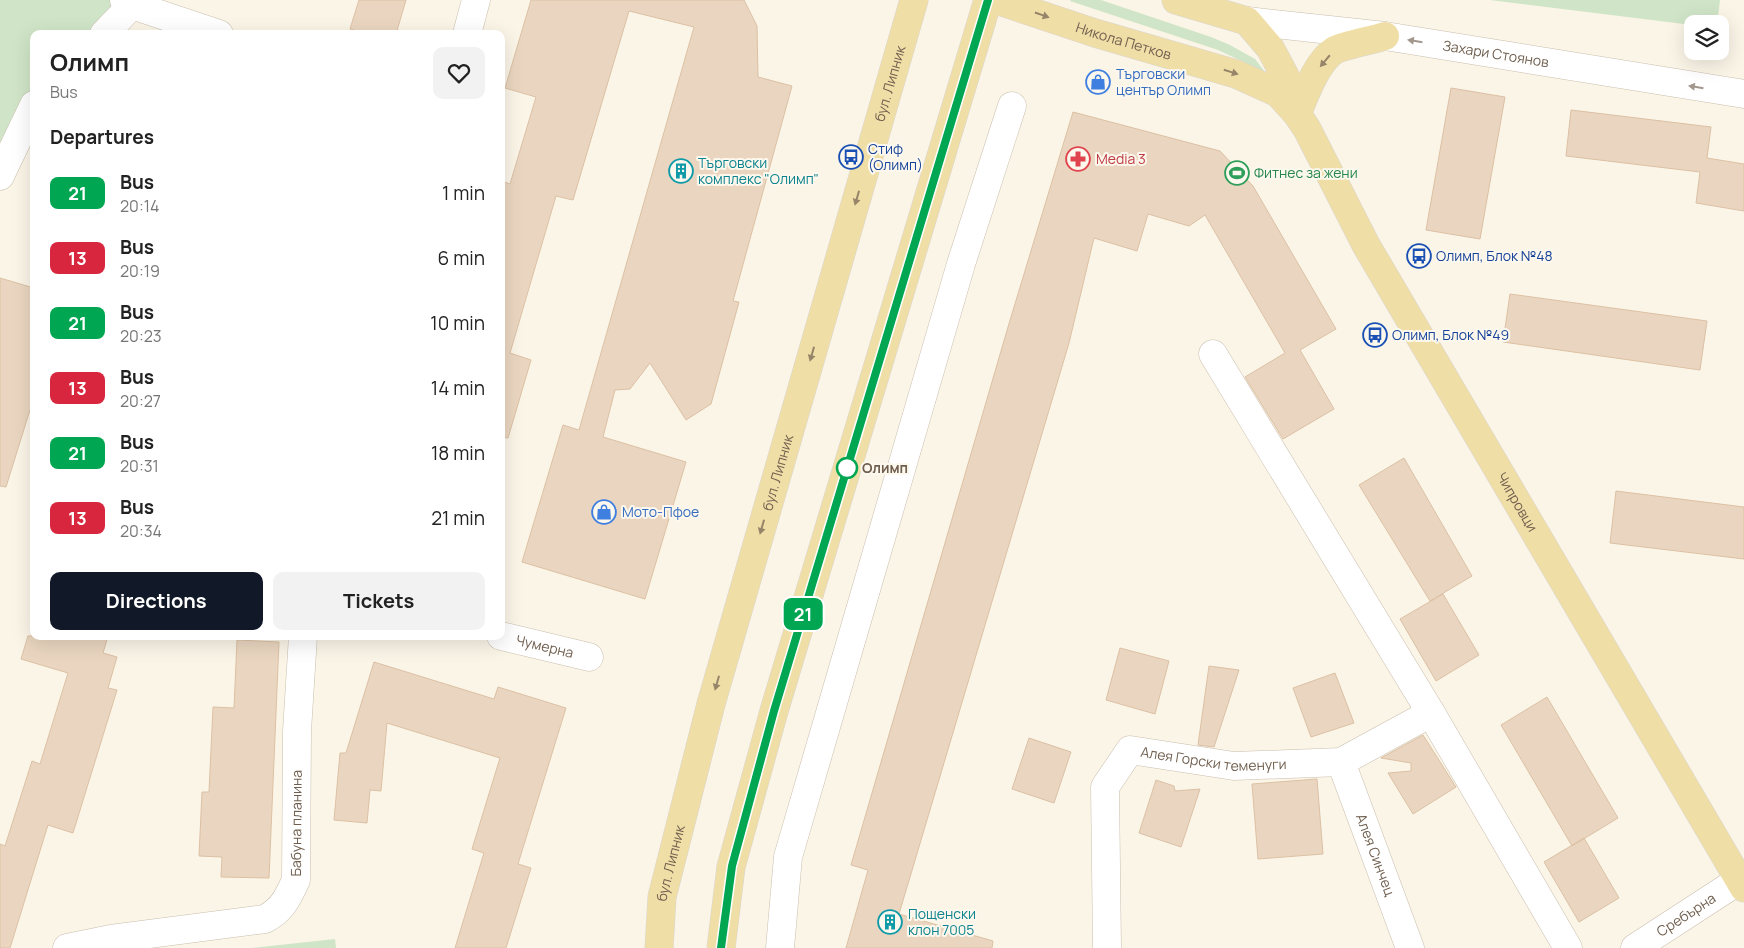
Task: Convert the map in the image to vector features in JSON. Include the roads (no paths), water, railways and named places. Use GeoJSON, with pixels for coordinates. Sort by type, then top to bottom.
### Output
{"type":"FeatureCollection","features":[{"type":"Feature","properties":{"kind":"main road","name":"бул. Липник"},"geometry":{"type":"LineString","coordinates":[[660,948],[662,897],[711,704],[914,0]]}},
{"type":"Feature","properties":{"kind":"main road"},"geometry":{"type":"LineString","coordinates":[[721,948],[732,866],[774,711],[988,0]]}},
{"type":"Feature","properties":{"kind":"main road","name":"Никола Петков"},"geometry":{"type":"LineString","coordinates":[[996,0],[1096,33],[1236,74],[1278,93],[1297,114]]}},
{"type":"Feature","properties":{"kind":"main road"},"geometry":{"type":"LineString","coordinates":[[1176,0],[1247,21],[1270,48],[1285,76],[1297,114]]}},
{"type":"Feature","properties":{"kind":"main road"},"geometry":{"type":"LineString","coordinates":[[1297,114],[1315,75],[1335,50],[1385,36]]}},
{"type":"Feature","properties":{"kind":"main road","name":"Чипровци"},"geometry":{"type":"LineString","coordinates":[[1297,114],[1307,129],[1366,245],[1741,884]]}},
{"type":"Feature","properties":{"kind":"street"},"geometry":{"type":"LineString","coordinates":[[468,30],[476,0]]}},
{"type":"Feature","properties":{"kind":"street"},"geometry":{"type":"LineString","coordinates":[[107,30],[128,3],[207,30]]}},
{"type":"Feature","properties":{"kind":"street","name":"Захари Стоянов"},"geometry":{"type":"LineString","coordinates":[[1247,21],[1385,36],[1744,94]]}},
{"type":"Feature","properties":{"kind":"street"},"geometry":{"type":"LineString","coordinates":[[780,948],[788,857],[958,273],[1012,106]]}},
{"type":"Feature","properties":{"kind":"street"},"geometry":{"type":"LineString","coordinates":[[0,176],[30,114]]}},
{"type":"Feature","properties":{"kind":"street"},"geometry":{"type":"LineString","coordinates":[[1213,354],[1431,713],[1568,948]]}},
{"type":"Feature","properties":{"kind":"street","name":"Чумерна"},"geometry":{"type":"LineString","coordinates":[[505,637],[589,657]]}},
{"type":"Feature","properties":{"kind":"street","name":"Бабуна планина"},"geometry":{"type":"LineString","coordinates":[[67,948],[111,939],[265,919],[278,912],[296,880],[297,731],[303,640]]}},
{"type":"Feature","properties":{"kind":"street","name":"Алея Горски теменуги"},"geometry":{"type":"LineString","coordinates":[[1107,948],[1105,787],[1130,750],[1234,766],[1341,762],[1431,713]]}},
{"type":"Feature","properties":{"kind":"street","name":"Алея Синчец"},"geometry":{"type":"LineString","coordinates":[[1341,762],[1410,948]]}},
{"type":"Feature","properties":{"kind":"street","name":"Сребърна"},"geometry":{"type":"LineString","coordinates":[[1635,948],[1741,884]]}},
{"type":"Feature","properties":{"kind":"place","name":"Търговски център Олимп"},"geometry":{"type":"Point","coordinates":[1098,82]}},
{"type":"Feature","properties":{"kind":"place","name":"Стиф (Олимп)"},"geometry":{"type":"Point","coordinates":[851,157]}},
{"type":"Feature","properties":{"kind":"place","name":"Media 3"},"geometry":{"type":"Point","coordinates":[1078,159]}},
{"type":"Feature","properties":{"kind":"place","name":"Търговски комплекс \"Олимп\""},"geometry":{"type":"Point","coordinates":[681,171]}},
{"type":"Feature","properties":{"kind":"place","name":"Фитнес за жени"},"geometry":{"type":"Point","coordinates":[1237,173]}},
{"type":"Feature","properties":{"kind":"place","name":"Олимп, Блок №48"},"geometry":{"type":"Point","coordinates":[1419,256]}},
{"type":"Feature","properties":{"kind":"place","name":"Олимп, Блок №49"},"geometry":{"type":"Point","coordinates":[1375,335]}},
{"type":"Feature","properties":{"kind":"place","name":"Олимп"},"geometry":{"type":"Point","coordinates":[847,468]}},
{"type":"Feature","properties":{"kind":"place","name":"Мото-Пфое"},"geometry":{"type":"Point","coordinates":[604,512]}},
{"type":"Feature","properties":{"kind":"place","name":"Пощенски клон 7005"},"geometry":{"type":"Point","coordinates":[890,922]}}]}
